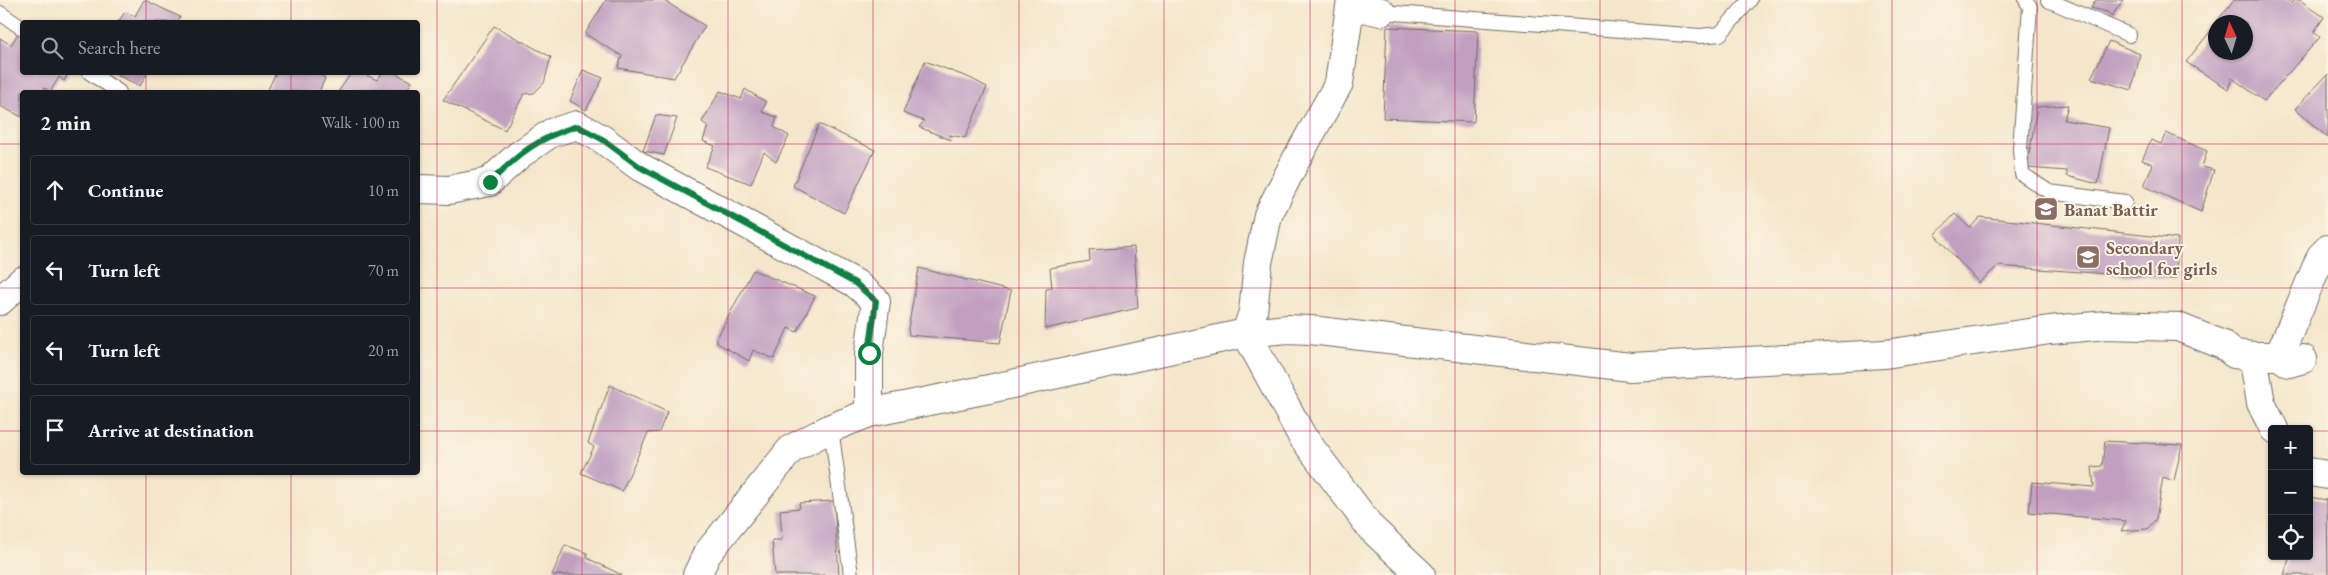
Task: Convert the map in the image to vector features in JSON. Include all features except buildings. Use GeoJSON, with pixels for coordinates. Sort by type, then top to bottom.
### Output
{"type":"FeatureCollection","features":[{"type":"Feature","properties":{"kind":"street"},"geometry":{"type":"LineString","coordinates":[[1381,12],[1351,3],[1339,83],[1268,215],[1258,263],[1253,312],[1246,334],[1302,436],[1371,528],[1421,575]]}},
{"type":"Feature","properties":{"kind":"street"},"geometry":{"type":"LineString","coordinates":[[420,189],[449,190],[490,182],[527,149],[552,133],[577,126],[602,139],[640,167],[855,283],[876,301],[869,353],[868,413]]}},
{"type":"Feature","properties":{"kind":"street"},"geometry":{"type":"LineString","coordinates":[[2272,425],[2261,403],[2321,256],[2328,249]]}},
{"type":"Feature","properties":{"kind":"street"},"geometry":{"type":"LineString","coordinates":[[0,301],[20,284]]}},
{"type":"Feature","properties":{"kind":"street"},"geometry":{"type":"LineString","coordinates":[[696,575],[708,554],[791,449],[831,428],[868,413],[989,390],[1246,334],[1288,329],[1310,330],[1630,367],[1885,354],[2050,330],[2106,325],[2178,327],[2223,345],[2234,354],[2279,357]]}},
{"type":"Feature","properties":{"kind":"street"},"geometry":{"type":"LineString","coordinates":[[2313,473],[2328,475]]}},
{"type":"Feature","properties":{"kind":"lane"},"geometry":{"type":"LineString","coordinates":[[1381,12],[1700,36],[1720,34],[1750,0]]}},
{"type":"Feature","properties":{"kind":"lane"},"geometry":{"type":"LineString","coordinates":[[2026,0],[2030,7],[2020,149],[2022,174],[2049,192],[2125,202]]}},
{"type":"Feature","properties":{"kind":"lane"},"geometry":{"type":"LineString","coordinates":[[2048,0],[2129,35]]}},
{"type":"Feature","properties":{"kind":"lane"},"geometry":{"type":"LineString","coordinates":[[0,14],[20,27]]}},
{"type":"Feature","properties":{"kind":"lane"},"geometry":{"type":"LineString","coordinates":[[94,75],[116,90]]}},
{"type":"Feature","properties":{"kind":"lane"},"geometry":{"type":"LineString","coordinates":[[831,428],[851,575]]}},
{"type":"Feature","properties":{"kind":"place","name":"Banat Battir"},"geometry":{"type":"Point","coordinates":[2046,209]}},
{"type":"Feature","properties":{"kind":"place","name":"Secondary school for girls"},"geometry":{"type":"Point","coordinates":[2088,257]}},
{"type":"Feature","properties":{"kind":"route"},"geometry":{"type":"LineString","coordinates":[[490,182],[519,155],[552,133],[577,126],[602,139],[640,167],[855,283],[876,301],[869,353]]}}]}
